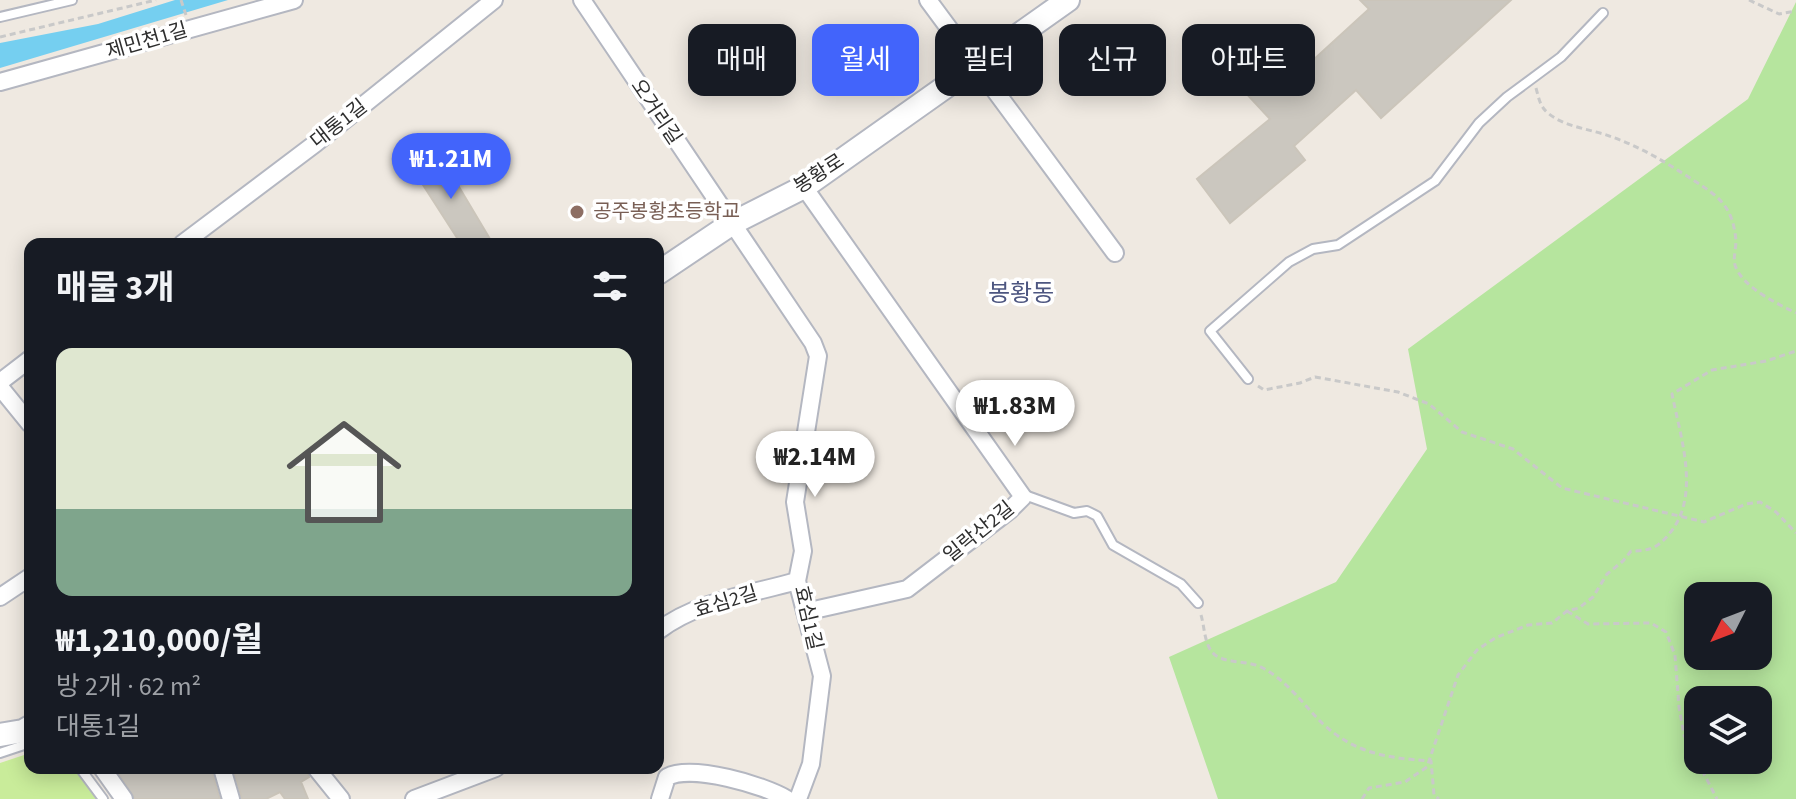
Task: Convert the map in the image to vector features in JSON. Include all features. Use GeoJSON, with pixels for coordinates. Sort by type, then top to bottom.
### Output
{"type":"FeatureCollection","features":[{"type":"Feature","properties":{"kind":"main road","name":"봉황로"},"geometry":{"type":"LineString","coordinates":[[1034,24],[1068,0]]}},
{"type":"Feature","properties":{"kind":"main road","name":"봉황로"},"geometry":{"type":"LineString","coordinates":[[664,269],[731,224],[804,187],[935,94]]}},
{"type":"Feature","properties":{"kind":"main road"},"geometry":{"type":"LineString","coordinates":[[0,735],[24,729]]}},
{"type":"Feature","properties":{"kind":"street","name":"제민천1길"},"geometry":{"type":"LineString","coordinates":[[0,82],[294,0]]}},
{"type":"Feature","properties":{"kind":"street","name":"대통1길"},"geometry":{"type":"LineString","coordinates":[[190,238],[316,143],[494,0]]}},
{"type":"Feature","properties":{"kind":"street","name":"오거리길"},"geometry":{"type":"LineString","coordinates":[[582,0],[731,224]]}},
{"type":"Feature","properties":{"kind":"street"},"geometry":{"type":"LineString","coordinates":[[928,0],[945,24]]}},
{"type":"Feature","properties":{"kind":"street"},"geometry":{"type":"LineString","coordinates":[[997,96],[1115,253]]}},
{"type":"Feature","properties":{"kind":"street","name":"일락산2길"},"geometry":{"type":"LineString","coordinates":[[804,187],[1023,497],[907,589],[805,612]]}},
{"type":"Feature","properties":{"kind":"street","name":"효심1길"},"geometry":{"type":"LineString","coordinates":[[731,224],[813,343],[818,356],[795,502],[803,551],[797,581],[822,676],[811,764],[798,799]]}},
{"type":"Feature","properties":{"kind":"street"},"geometry":{"type":"LineString","coordinates":[[24,364],[0,384],[24,416]]}},
{"type":"Feature","properties":{"kind":"street"},"geometry":{"type":"LineString","coordinates":[[0,597],[24,581]]}},
{"type":"Feature","properties":{"kind":"street","name":"효심2길"},"geometry":{"type":"LineString","coordinates":[[664,627],[695,610],[797,581]]}},
{"type":"Feature","properties":{"kind":"street"},"geometry":{"type":"LineString","coordinates":[[106,774],[124,799]]}},
{"type":"Feature","properties":{"kind":"street"},"geometry":{"type":"LineString","coordinates":[[224,774],[231,799]]}},
{"type":"Feature","properties":{"kind":"street"},"geometry":{"type":"LineString","coordinates":[[321,774],[341,799]]}},
{"type":"Feature","properties":{"kind":"street"},"geometry":{"type":"LineString","coordinates":[[414,799],[480,774]]}},
{"type":"Feature","properties":{"kind":"street"},"geometry":{"type":"LineString","coordinates":[[660,799],[667,777],[672,774],[701,774],[734,780],[787,799]]}},
{"type":"Feature","properties":{"kind":"lane"},"geometry":{"type":"LineString","coordinates":[[0,17],[72,0]]}},
{"type":"Feature","properties":{"kind":"lane"},"geometry":{"type":"LineString","coordinates":[[1248,379],[1210,331],[1289,262],[1313,249],[1338,245],[1435,181],[1479,123],[1507,97],[1561,57],[1603,13]]}},
{"type":"Feature","properties":{"kind":"lane"},"geometry":{"type":"LineString","coordinates":[[1021,494],[1074,513],[1087,511],[1097,516],[1113,545],[1181,584],[1198,603]]}},
{"type":"Feature","properties":{"kind":"lane"},"geometry":{"type":"LineString","coordinates":[[0,753],[24,745]]}},
{"type":"Feature","properties":{"kind":"lane"},"geometry":{"type":"LineString","coordinates":[[84,774],[103,799]]}},
{"type":"Feature","properties":{"kind":"path"},"geometry":{"type":"LineString","coordinates":[[0,37],[156,0]]}},
{"type":"Feature","properties":{"kind":"path"},"geometry":{"type":"LineString","coordinates":[[181,0],[187,19]]}},
{"type":"Feature","properties":{"kind":"path"},"geometry":{"type":"LineString","coordinates":[[1749,0],[1779,14],[1796,11]]}},
{"type":"Feature","properties":{"kind":"path"},"geometry":{"type":"LineString","coordinates":[[1533,78],[1540,105],[1558,120],[1636,147],[1662,160],[1721,201],[1730,213],[1736,247],[1734,263],[1743,279],[1796,313]]}},
{"type":"Feature","properties":{"kind":"path"},"geometry":{"type":"LineString","coordinates":[[1362,799],[1369,788],[1405,782],[1427,767],[1458,675],[1477,650],[1495,638],[1528,625],[1552,623],[1567,611],[1579,608],[1593,597],[1607,574],[1631,551],[1659,547],[1681,521],[1687,504],[1687,491],[1672,394],[1712,370],[1766,361],[1796,351]]}},
{"type":"Feature","properties":{"kind":"path"},"geometry":{"type":"LineString","coordinates":[[1248,379],[1264,390],[1315,377],[1398,392],[1429,404],[1462,432],[1513,449],[1562,488],[1704,522],[1746,504],[1760,502],[1776,512],[1796,533]]}},
{"type":"Feature","properties":{"kind":"path"},"geometry":{"type":"LineString","coordinates":[[1198,603],[1207,646],[1217,657],[1263,668],[1352,746],[1392,757],[1429,761]]}},
{"type":"Feature","properties":{"kind":"path"},"geometry":{"type":"LineString","coordinates":[[1567,611],[1588,624],[1651,623],[1666,632],[1675,655],[1684,735],[1717,799]]}},
{"type":"Feature","properties":{"kind":"path"},"geometry":{"type":"LineString","coordinates":[[1429,761],[1434,795],[1439,799]]}},
{"type":"Feature","properties":{"kind":"green space"},"geometry":{"type":"Polygon","coordinates":[[[1796,2],[1796,799],[1218,799],[1169,657],[1336,582],[1427,449],[1408,349],[1748,99],[1796,2]]]}},
{"type":"Feature","properties":{"kind":"green space"},"geometry":{"type":"Polygon","coordinates":[[[24,755],[24,774],[78,774],[98,799],[0,799],[0,763],[24,755]]]}},
{"type":"Feature","properties":{"kind":"water"},"geometry":{"type":"Polygon","coordinates":[[[175,0],[228,0],[0,68],[0,43],[98,24],[175,0]]]}},
{"type":"Feature","properties":{"kind":"building"},"geometry":{"type":"Polygon","coordinates":[[[1360,0],[1511,0],[1381,118],[1356,90],[1294,146],[1305,160],[1230,223],[1197,179],[1270,119],[1249,96],[1315,96],[1315,58],[1369,9],[1360,0]]]}},
{"type":"Feature","properties":{"kind":"building"},"geometry":{"type":"Polygon","coordinates":[[[437,150],[489,238],[457,238],[414,171],[437,150]]]}},
{"type":"Feature","properties":{"kind":"building"},"geometry":{"type":"Polygon","coordinates":[[[119,774],[213,774],[220,799],[135,799],[119,774]]]}},
{"type":"Feature","properties":{"kind":"building"},"geometry":{"type":"Polygon","coordinates":[[[235,774],[308,774],[309,777],[301,782],[308,799],[285,799],[280,792],[266,799],[242,799],[235,774]]]}},
{"type":"Feature","properties":{"kind":"place","name":"공주봉황초등학교"},"geometry":{"type":"Point","coordinates":[577,212]}},
{"type":"Feature","properties":{"kind":"district","name":"봉황동"},"geometry":{"type":"Point","coordinates":[1021,293]}}]}
